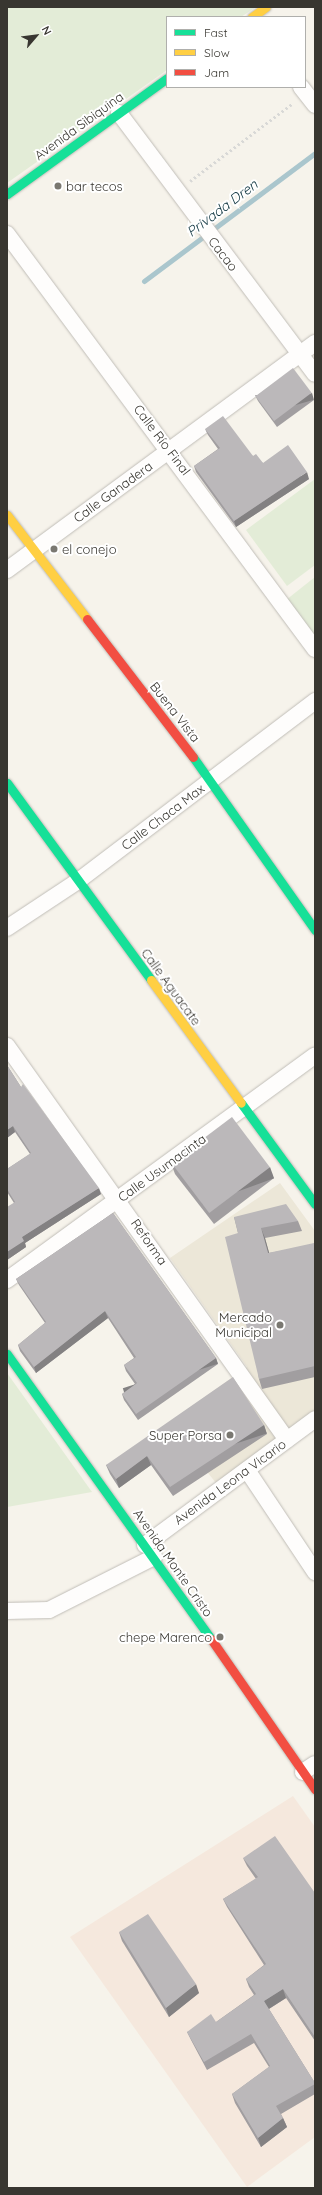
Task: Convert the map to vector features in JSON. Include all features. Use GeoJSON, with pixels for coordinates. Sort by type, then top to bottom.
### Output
{"type":"FeatureCollection","features":[{"type":"Feature","properties":{"kind":"street"},"geometry":{"type":"LineString","coordinates":[[253,16],[266,7]]}},
{"type":"Feature","properties":{"kind":"street","name":"Avenida Sibiquina"},"geometry":{"type":"LineString","coordinates":[[7,194],[166,79]]}},
{"type":"Feature","properties":{"kind":"street","name":"Cacao"},"geometry":{"type":"LineString","coordinates":[[119,113],[315,374]]}},
{"type":"Feature","properties":{"kind":"street","name":"Calle Río Final"},"geometry":{"type":"LineString","coordinates":[[7,234],[170,450],[315,649]]}},
{"type":"Feature","properties":{"kind":"street","name":"Calle Ganadera"},"geometry":{"type":"LineString","coordinates":[[7,570],[315,343]]}},
{"type":"Feature","properties":{"kind":"street","name":"Buena Vista"},"geometry":{"type":"LineString","coordinates":[[7,515],[33,551],[211,780],[315,930]]}},
{"type":"Feature","properties":{"kind":"street","name":"Calle Chaca Max"},"geometry":{"type":"LineString","coordinates":[[7,928],[78,881],[315,701]]}},
{"type":"Feature","properties":{"kind":"street","name":"Calle Aguacate"},"geometry":{"type":"LineString","coordinates":[[7,783],[243,1108],[315,1204]]}},
{"type":"Feature","properties":{"kind":"street","name":"Reforma"},"geometry":{"type":"LineString","coordinates":[[7,1046],[119,1199],[287,1440]]}},
{"type":"Feature","properties":{"kind":"street","name":"Calle Usumacinta"},"geometry":{"type":"LineString","coordinates":[[7,1280],[315,1055]]}},
{"type":"Feature","properties":{"kind":"street","name":"Avenida Monte Cristo"},"geometry":{"type":"LineString","coordinates":[[7,1354],[149,1551],[309,1768],[315,1790]]}},
{"type":"Feature","properties":{"kind":"street","name":"Avenida Leona Vicario"},"geometry":{"type":"LineString","coordinates":[[7,1611],[49,1610],[149,1551],[247,1470],[315,1419]]}},
{"type":"Feature","properties":{"kind":"street"},"geometry":{"type":"LineString","coordinates":[[247,1470],[315,1572]]}},
{"type":"Feature","properties":{"kind":"path"},"geometry":{"type":"LineString","coordinates":[[177,191],[307,95]]}},
{"type":"Feature","properties":{"kind":"shaded area"},"geometry":{"type":"Polygon","coordinates":[[[280,1183],[315,1231],[315,1411],[216,1483],[168,1423],[247,1367],[170,1258],[280,1183]]]}},
{"type":"Feature","properties":{"kind":"shaded area"},"geometry":{"type":"Polygon","coordinates":[[[293,1796],[315,1827],[315,2137],[247,2187],[70,1937],[293,1796]]]}},
{"type":"Feature","properties":{"kind":"green space"},"geometry":{"type":"Polygon","coordinates":[[[7,7],[256,7],[242,16],[166,16],[166,71],[7,183],[7,7]]]}},
{"type":"Feature","properties":{"kind":"green space"},"geometry":{"type":"Polygon","coordinates":[[[315,479],[315,565],[287,586],[246,530],[315,479]]]}},
{"type":"Feature","properties":{"kind":"green space"},"geometry":{"type":"Polygon","coordinates":[[[315,577],[315,637],[286,600],[315,577]]]}},
{"type":"Feature","properties":{"kind":"green space"},"geometry":{"type":"Polygon","coordinates":[[[7,1373],[92,1492],[7,1507],[7,1373]]]}},
{"type":"Feature","properties":{"kind":"building"},"geometry":{"type":"Polygon","coordinates":[[[293,368],[312,393],[274,421],[255,396],[293,368]]]}},
{"type":"Feature","properties":{"kind":"building"},"geometry":{"type":"Polygon","coordinates":[[[223,416],[253,456],[256,454],[263,463],[288,445],[307,472],[234,521],[194,466],[220,448],[205,429],[223,416]]]}},
{"type":"Feature","properties":{"kind":"building"},"geometry":{"type":"Polygon","coordinates":[[[7,1065],[21,1087],[23,1084],[99,1188],[22,1237],[24,1241],[7,1252],[7,1207],[15,1202],[7,1189],[7,1169],[31,1153],[13,1126],[7,1130],[7,1065]]]}},
{"type":"Feature","properties":{"kind":"building"},"geometry":{"type":"Polygon","coordinates":[[[232,1117],[270,1167],[209,1213],[171,1163],[232,1117]]]}},
{"type":"Feature","properties":{"kind":"building","name":"Mercado Municipal"},"geometry":{"type":"Polygon","coordinates":[[[286,1204],[298,1221],[261,1228],[268,1253],[314,1243],[315,1366],[259,1379],[225,1237],[238,1233],[234,1217],[286,1204]]]}},
{"type":"Feature","properties":{"kind":"building"},"geometry":{"type":"Polygon","coordinates":[[[113,1213],[216,1358],[136,1414],[122,1394],[137,1383],[124,1365],[136,1357],[105,1311],[34,1367],[18,1345],[46,1322],[16,1279],[113,1213]]]}},
{"type":"Feature","properties":{"kind":"building"},"geometry":{"type":"Polygon","coordinates":[[[233,1377],[264,1425],[170,1487],[147,1456],[116,1479],[106,1465],[233,1377]]]}},
{"type":"Feature","properties":{"kind":"building"},"geometry":{"type":"Polygon","coordinates":[[[275,1836],[315,1893],[315,2037],[283,1989],[264,2001],[315,2084],[276,2106],[283,2118],[258,2138],[232,2094],[270,2066],[251,2034],[204,2062],[187,2032],[211,2014],[216,2022],[256,1994],[246,1979],[266,1964],[223,1899],[258,1877],[243,1858],[275,1836]]]}},
{"type":"Feature","properties":{"kind":"building"},"geometry":{"type":"Polygon","coordinates":[[[148,1914],[196,1984],[166,2008],[119,1932],[148,1914]]]}},
{"type":"Feature","properties":{"kind":"waterway","name":"Privada Dren"},"geometry":{"type":"LineString","coordinates":[[144,281],[315,153]]}},
{"type":"Feature","properties":{"kind":"traffic: fast"},"geometry":{"type":"LineString","coordinates":[[7,194],[166,79]]}},
{"type":"Feature","properties":{"kind":"traffic: fast"},"geometry":{"type":"LineString","coordinates":[[193,757],[315,930]]}},
{"type":"Feature","properties":{"kind":"traffic: fast"},"geometry":{"type":"LineString","coordinates":[[7,783],[151,980]]}},
{"type":"Feature","properties":{"kind":"traffic: fast"},"geometry":{"type":"LineString","coordinates":[[241,1103],[315,1204]]}},
{"type":"Feature","properties":{"kind":"traffic: fast"},"geometry":{"type":"LineString","coordinates":[[7,1354],[211,1639]]}},
{"type":"Feature","properties":{"kind":"traffic: slow"},"geometry":{"type":"LineString","coordinates":[[253,16],[266,7]]}},
{"type":"Feature","properties":{"kind":"traffic: slow"},"geometry":{"type":"LineString","coordinates":[[7,515],[87,619]]}},
{"type":"Feature","properties":{"kind":"traffic: slow"},"geometry":{"type":"LineString","coordinates":[[151,980],[241,1103]]}},
{"type":"Feature","properties":{"kind":"traffic: jam"},"geometry":{"type":"LineString","coordinates":[[87,619],[193,757]]}},
{"type":"Feature","properties":{"kind":"traffic: jam"},"geometry":{"type":"LineString","coordinates":[[211,1639],[315,1789]]}},
{"type":"Feature","properties":{"kind":"place","name":"bar tecos"},"geometry":{"type":"Point","coordinates":[58,186]}},
{"type":"Feature","properties":{"kind":"place","name":"el conejo"},"geometry":{"type":"Point","coordinates":[54,549]}},
{"type":"Feature","properties":{"kind":"place","name":"Mercado Municipal"},"geometry":{"type":"Point","coordinates":[280,1325]}},
{"type":"Feature","properties":{"kind":"place","name":"Super Porsa"},"geometry":{"type":"Point","coordinates":[230,1435]}},
{"type":"Feature","properties":{"kind":"place","name":"chepe Marenco"},"geometry":{"type":"Point","coordinates":[220,1637]}}]}
